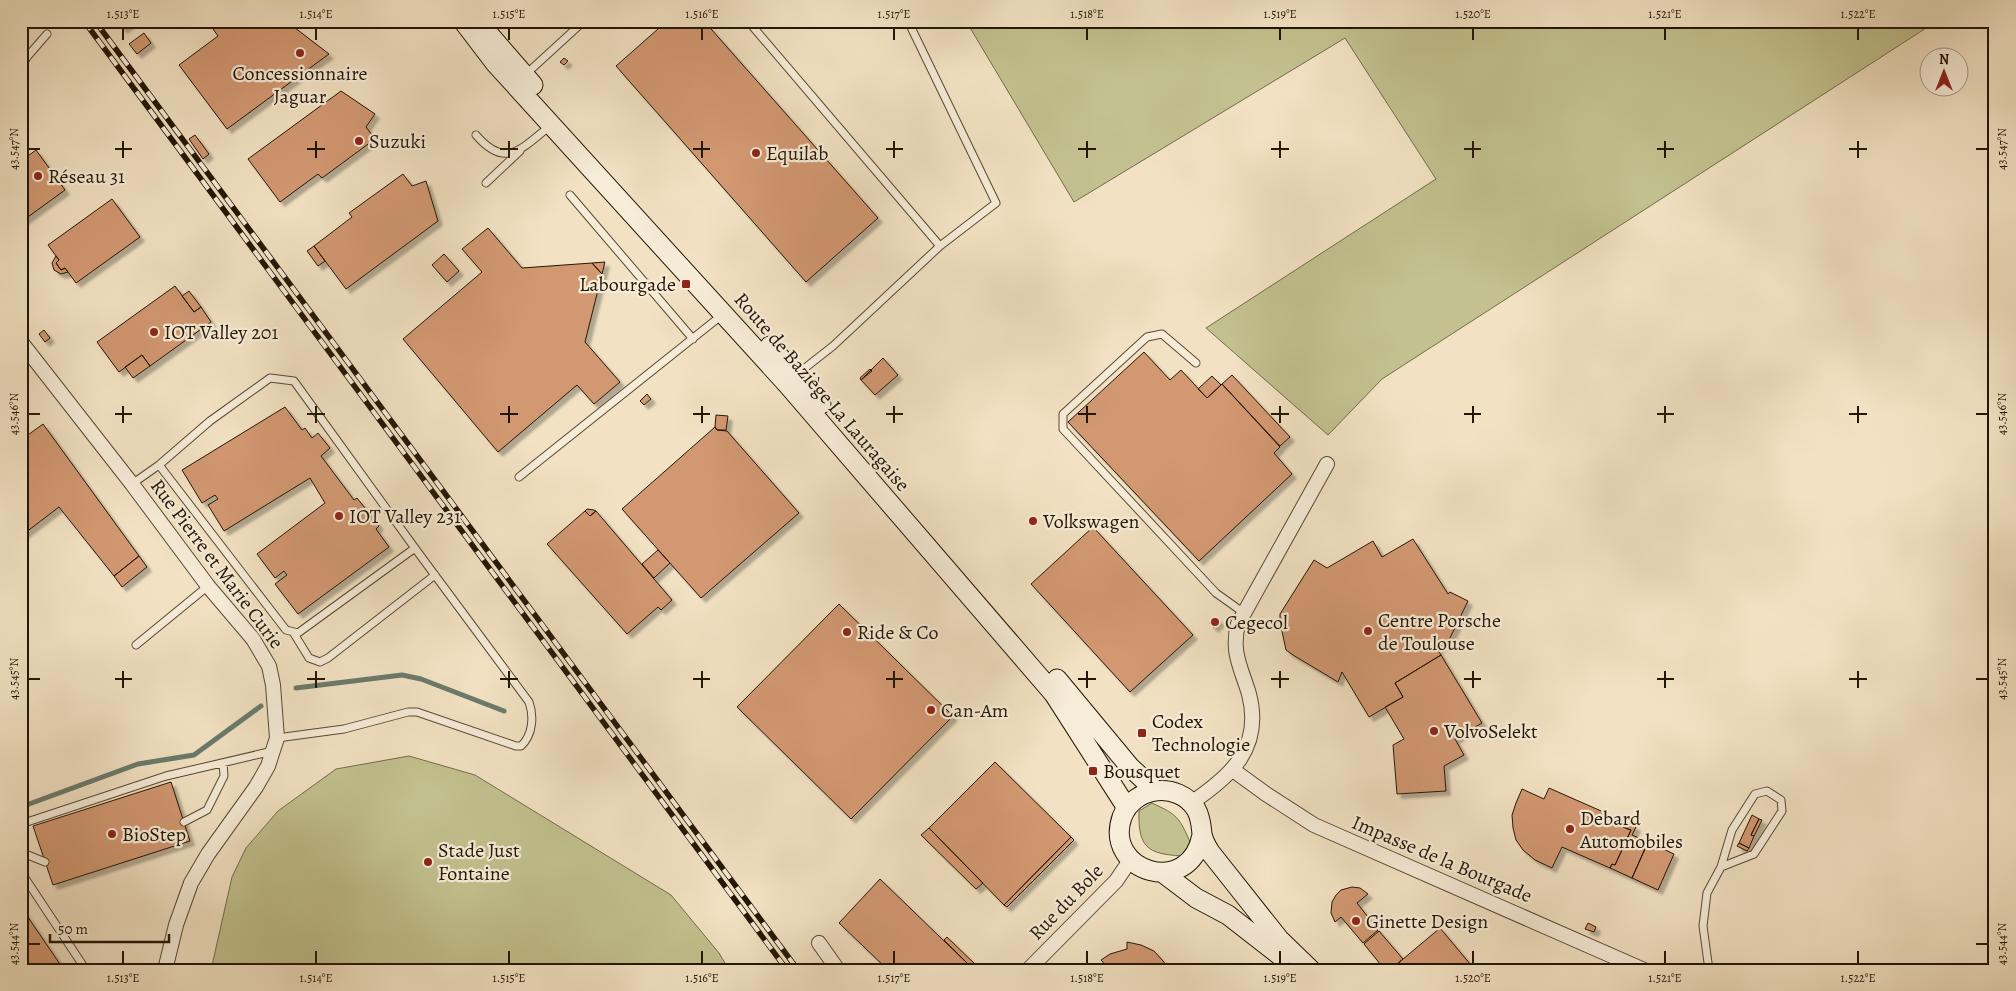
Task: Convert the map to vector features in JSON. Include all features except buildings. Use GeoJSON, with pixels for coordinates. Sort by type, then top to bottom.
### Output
{"type":"FeatureCollection","features":[{"type":"Feature","properties":{"kind":"main road","name":"Route de Baziège La Lauragaise"},"geometry":{"type":"LineString","coordinates":[[463,21],[496,63],[786,384],[1054,694],[1127,808]]}},
{"type":"Feature","properties":{"kind":"main road","name":"Route de Baziège La Lauragaise"},"geometry":{"type":"LineString","coordinates":[[478,21],[796,375],[1130,767],[1156,791]]}},
{"type":"Feature","properties":{"kind":"main road"},"geometry":{"type":"LineString","coordinates":[[1202,835],[1198,849],[1190,861],[1182,867],[1163,873],[1145,870],[1131,860],[1125,852],[1120,835],[1123,816],[1136,798],[1156,791],[1177,794],[1191,803],[1200,817],[1202,835],[1210,852],[1279,939],[1311,970]]}},
{"type":"Feature","properties":{"kind":"main road"},"geometry":{"type":"LineString","coordinates":[[1163,873],[1196,898],[1228,915],[1250,931],[1273,948],[1296,970]]}},
{"type":"Feature","properties":{"kind":"street","name":"Rue Pierre et Marie Curie"},"geometry":{"type":"LineString","coordinates":[[21,342],[132,484],[208,586],[253,639],[269,666],[276,718],[275,744],[268,766],[256,787],[208,854],[191,883],[176,926],[165,970]]}},
{"type":"Feature","properties":{"kind":"street"},"geometry":{"type":"LineString","coordinates":[[1191,803],[1214,787],[1233,770],[1243,757],[1248,745],[1252,722],[1249,694],[1235,652],[1235,637],[1238,624],[1327,464]]}},
{"type":"Feature","properties":{"kind":"street","name":"Impasse de la Bourgade"},"geometry":{"type":"LineString","coordinates":[[1233,770],[1314,825],[1644,970]]}},
{"type":"Feature","properties":{"kind":"street","name":"Rue du Bole"},"geometry":{"type":"LineString","coordinates":[[1028,970],[1116,881],[1131,860]]}},
{"type":"Feature","properties":{"kind":"street"},"geometry":{"type":"LineString","coordinates":[[819,943],[838,970]]}},
{"type":"Feature","properties":{"kind":"lane"},"geometry":{"type":"LineString","coordinates":[[525,75],[584,21]]}},
{"type":"Feature","properties":{"kind":"lane"},"geometry":{"type":"LineString","coordinates":[[748,21],[940,246]]}},
{"type":"Feature","properties":{"kind":"lane"},"geometry":{"type":"LineString","coordinates":[[796,375],[833,346],[940,246],[996,203],[908,21]]}},
{"type":"Feature","properties":{"kind":"lane"},"geometry":{"type":"LineString","coordinates":[[21,68],[27,57],[47,34]]}},
{"type":"Feature","properties":{"kind":"lane"},"geometry":{"type":"LineString","coordinates":[[486,183],[552,124]]}},
{"type":"Feature","properties":{"kind":"lane"},"geometry":{"type":"LineString","coordinates":[[476,135],[488,149],[500,154],[520,151]]}},
{"type":"Feature","properties":{"kind":"lane"},"geometry":{"type":"LineString","coordinates":[[570,195],[693,339]]}},
{"type":"Feature","properties":{"kind":"lane"},"geometry":{"type":"LineString","coordinates":[[519,477],[723,314]]}},
{"type":"Feature","properties":{"kind":"lane"},"geometry":{"type":"LineString","coordinates":[[1196,363],[1162,334],[1147,337],[1063,414],[1063,429],[1216,593],[1244,612]]}},
{"type":"Feature","properties":{"kind":"lane"},"geometry":{"type":"LineString","coordinates":[[21,824],[166,776],[223,763],[275,744],[307,735],[344,729],[408,712],[417,712],[509,745],[521,746],[525,742],[531,728],[532,718],[529,702],[294,382],[270,378],[210,421],[159,465],[132,484]]}},
{"type":"Feature","properties":{"kind":"lane"},"geometry":{"type":"LineString","coordinates":[[159,465],[286,630],[292,632],[298,633],[415,548]]}},
{"type":"Feature","properties":{"kind":"lane"},"geometry":{"type":"LineString","coordinates":[[292,632],[309,658],[320,662],[328,658],[434,575]]}},
{"type":"Feature","properties":{"kind":"lane"},"geometry":{"type":"LineString","coordinates":[[136,645],[208,586]]}},
{"type":"Feature","properties":{"kind":"lane"},"geometry":{"type":"LineString","coordinates":[[184,822],[207,810],[224,776],[223,763]]}},
{"type":"Feature","properties":{"kind":"lane"},"geometry":{"type":"LineString","coordinates":[[1709,970],[1703,926],[1708,893],[1721,867],[1732,830],[1755,794],[1767,791],[1781,800],[1782,811],[1754,854],[1721,867]]}},
{"type":"Feature","properties":{"kind":"lane"},"geometry":{"type":"LineString","coordinates":[[21,855],[45,862]]}},
{"type":"Feature","properties":{"kind":"lane"},"geometry":{"type":"LineString","coordinates":[[23,875],[86,970]]}},
{"type":"Feature","properties":{"kind":"shaded area"},"geometry":{"type":"Polygon","coordinates":[[[966,21],[1937,21],[1382,379],[1328,435],[1206,328],[1436,179],[1345,38],[1074,202],[966,21]]]}},
{"type":"Feature","properties":{"kind":"shaded area","name":"Stade Just Fontaine"},"geometry":{"type":"Polygon","coordinates":[[[409,756],[475,775],[671,895],[719,953],[729,970],[211,970],[232,877],[246,848],[278,811],[336,769],[409,756]]]}},
{"type":"Feature","properties":{"kind":"shaded area"},"geometry":{"type":"Polygon","coordinates":[[[1152,803],[1173,814],[1184,828],[1191,844],[1182,856],[1160,853],[1147,846],[1143,841],[1140,833],[1139,811],[1152,803]]]}},
{"type":"Feature","properties":{"kind":"waterway"},"geometry":{"type":"LineString","coordinates":[[296,688],[402,675],[421,679],[504,711]]}},
{"type":"Feature","properties":{"kind":"waterway"},"geometry":{"type":"LineString","coordinates":[[21,807],[138,764],[194,755],[261,706]]}},
{"type":"Feature","properties":{"kind":"railway"},"geometry":{"type":"LineString","coordinates":[[84,21],[787,970]]}},
{"type":"Feature","properties":{"kind":"railway"},"geometry":{"type":"LineString","coordinates":[[95,21],[798,970]]}},
{"type":"Feature","properties":{"kind":"place","name":"Concessionnaire Jaguar"},"geometry":{"type":"Point","coordinates":[300,53]}},
{"type":"Feature","properties":{"kind":"place","name":"Suzuki"},"geometry":{"type":"Point","coordinates":[359,141]}},
{"type":"Feature","properties":{"kind":"place","name":"Equilab"},"geometry":{"type":"Point","coordinates":[756,153]}},
{"type":"Feature","properties":{"kind":"place","name":"Réseau 31"},"geometry":{"type":"Point","coordinates":[38,176]}},
{"type":"Feature","properties":{"kind":"place","name":"Labourgade"},"geometry":{"type":"Point","coordinates":[686,284]}},
{"type":"Feature","properties":{"kind":"place","name":"IOT Valley 201"},"geometry":{"type":"Point","coordinates":[154,332]}},
{"type":"Feature","properties":{"kind":"place","name":"IOT Valley 231"},"geometry":{"type":"Point","coordinates":[339,516]}},
{"type":"Feature","properties":{"kind":"place","name":"Volkswagen"},"geometry":{"type":"Point","coordinates":[1033,521]}},
{"type":"Feature","properties":{"kind":"place","name":"Cegecol"},"geometry":{"type":"Point","coordinates":[1215,622]}},
{"type":"Feature","properties":{"kind":"place","name":"Centre Porsche de Toulouse"},"geometry":{"type":"Point","coordinates":[1368,631]}},
{"type":"Feature","properties":{"kind":"place","name":"Ride & Co"},"geometry":{"type":"Point","coordinates":[847,632]}},
{"type":"Feature","properties":{"kind":"place","name":"Can-Am"},"geometry":{"type":"Point","coordinates":[931,710]}},
{"type":"Feature","properties":{"kind":"place","name":"VolvoSelekt"},"geometry":{"type":"Point","coordinates":[1434,731]}},
{"type":"Feature","properties":{"kind":"place","name":"Codex Technologie"},"geometry":{"type":"Point","coordinates":[1142,733]}},
{"type":"Feature","properties":{"kind":"place","name":"Bousquet"},"geometry":{"type":"Point","coordinates":[1093,771]}},
{"type":"Feature","properties":{"kind":"place","name":"Debard Automobiles"},"geometry":{"type":"Point","coordinates":[1570,829]}},
{"type":"Feature","properties":{"kind":"place","name":"BioStep"},"geometry":{"type":"Point","coordinates":[112,834]}},
{"type":"Feature","properties":{"kind":"place","name":"Stade Just Fontaine"},"geometry":{"type":"Point","coordinates":[428,862]}},
{"type":"Feature","properties":{"kind":"place","name":"Ginette Design"},"geometry":{"type":"Point","coordinates":[1356,921]}}]}
